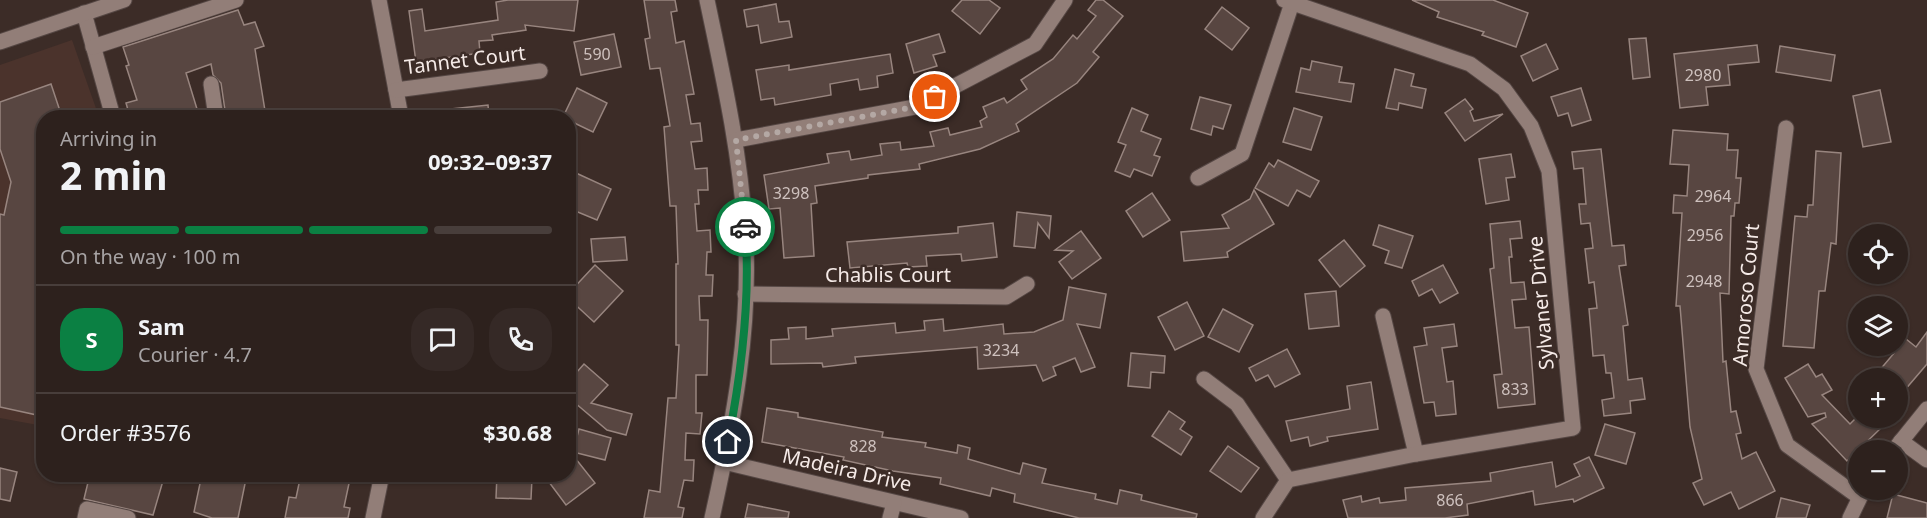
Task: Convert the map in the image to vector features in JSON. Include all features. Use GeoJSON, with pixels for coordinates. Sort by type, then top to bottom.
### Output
{"type":"FeatureCollection","features":[{"type":"Feature","properties":{"kind":"street"},"geometry":{"type":"LineString","coordinates":[[0,42],[124,0]]}},
{"type":"Feature","properties":{"kind":"street"},"geometry":{"type":"LineString","coordinates":[[93,47],[237,0]]}},
{"type":"Feature","properties":{"kind":"street"},"geometry":{"type":"LineString","coordinates":[[379,0],[400,110]]}},
{"type":"Feature","properties":{"kind":"street"},"geometry":{"type":"LineString","coordinates":[[707,0],[736,140],[746,231],[745,294],[738,390],[712,518]]}},
{"type":"Feature","properties":{"kind":"street"},"geometry":{"type":"LineString","coordinates":[[736,140],[915,107],[1035,44],[1065,0]]}},
{"type":"Feature","properties":{"kind":"street"},"geometry":{"type":"LineString","coordinates":[[1198,178],[1242,154],[1288,2]]}},
{"type":"Feature","properties":{"kind":"street","name":"Sylvaner Drive"},"geometry":{"type":"LineString","coordinates":[[1288,2],[1470,64],[1504,89],[1531,126],[1549,171],[1574,428],[1416,454],[1288,480]]}},
{"type":"Feature","properties":{"kind":"street"},"geometry":{"type":"LineString","coordinates":[[84,13],[111,110]]}},
{"type":"Feature","properties":{"kind":"street","name":"Tannet Court"},"geometry":{"type":"LineString","coordinates":[[396,90],[540,71]]}},
{"type":"Feature","properties":{"kind":"street"},"geometry":{"type":"LineString","coordinates":[[211,84],[215,110]]}},
{"type":"Feature","properties":{"kind":"street","name":"Amoroso Court"},"geometry":{"type":"LineString","coordinates":[[1786,128],[1756,369],[1787,445],[1848,484]]}},
{"type":"Feature","properties":{"kind":"street","name":"Chablis Court"},"geometry":{"type":"LineString","coordinates":[[745,294],[1005,297],[1027,284]]}},
{"type":"Feature","properties":{"kind":"street"},"geometry":{"type":"LineString","coordinates":[[1383,316],[1416,454]]}},
{"type":"Feature","properties":{"kind":"street"},"geometry":{"type":"LineString","coordinates":[[1204,379],[1237,404],[1288,480],[1263,518]]}},
{"type":"Feature","properties":{"kind":"street"},"geometry":{"type":"LineString","coordinates":[[1901,440],[1927,409]]}},
{"type":"Feature","properties":{"kind":"street"},"geometry":{"type":"LineString","coordinates":[[1908,450],[1927,460]]}},
{"type":"Feature","properties":{"kind":"street","name":"Madeira Drive"},"geometry":{"type":"LineString","coordinates":[[724,462],[892,510],[961,518]]}},
{"type":"Feature","properties":{"kind":"street"},"geometry":{"type":"LineString","coordinates":[[373,518],[380,482]]}},
{"type":"Feature","properties":{"kind":"street"},"geometry":{"type":"LineString","coordinates":[[1850,518],[1859,500]]}},
{"type":"Feature","properties":{"kind":"street"},"geometry":{"type":"LineString","coordinates":[[85,518],[87,509],[128,518]]}},
{"type":"Feature","properties":{"kind":"shaded area"},"geometry":{"type":"Polygon","coordinates":[[[72,40],[97,110],[36,110],[36,425],[0,418],[0,65],[72,40]]]}},
{"type":"Feature","properties":{"kind":"building"},"geometry":{"type":"Polygon","coordinates":[[[578,0],[574,31],[525,25],[526,30],[492,35],[493,40],[479,41],[480,53],[416,62],[409,11],[422,9],[425,31],[498,20],[496,2],[578,0]]]}},
{"type":"Feature","properties":{"kind":"building"},"geometry":{"type":"Polygon","coordinates":[[[644,0],[675,0],[677,11],[671,12],[676,43],[684,41],[694,94],[686,95],[691,124],[700,123],[702,141],[691,142],[695,169],[707,168],[708,190],[698,190],[699,204],[695,204],[697,231],[710,230],[711,252],[707,252],[706,275],[713,275],[712,296],[699,296],[700,320],[708,320],[707,375],[696,375],[696,413],[702,413],[700,434],[686,433],[685,460],[694,460],[693,481],[684,480],[678,507],[684,508],[682,518],[644,518],[649,490],[660,492],[668,398],[676,398],[679,345],[676,345],[676,264],[678,264],[676,206],[670,206],[664,127],[670,126],[660,68],[650,69],[645,39],[650,38],[644,0]]]}},
{"type":"Feature","properties":{"kind":"building"},"geometry":{"type":"Polygon","coordinates":[[[962,0],[989,0],[1000,8],[980,34],[952,11],[962,0]]]}},
{"type":"Feature","properties":{"kind":"building"},"geometry":{"type":"Polygon","coordinates":[[[1096,0],[1103,0],[1123,16],[1093,52],[1099,57],[1077,83],[1016,124],[1019,131],[980,149],[919,164],[920,169],[868,175],[868,178],[815,186],[817,203],[811,204],[814,256],[784,258],[780,208],[769,209],[764,175],[829,163],[827,154],[849,151],[851,160],[882,155],[880,144],[900,142],[901,150],[934,146],[930,132],[948,128],[950,135],[982,127],[980,121],[987,117],[983,107],[1004,98],[1007,103],[1027,89],[1021,80],[1053,59],[1073,35],[1077,39],[1096,16],[1088,10],[1096,0]]]}},
{"type":"Feature","properties":{"kind":"building"},"geometry":{"type":"Polygon","coordinates":[[[1412,0],[1493,0],[1528,13],[1516,47],[1482,35],[1484,32],[1437,17],[1439,12],[1412,0]]]}},
{"type":"Feature","properties":{"kind":"building"},"geometry":{"type":"Polygon","coordinates":[[[776,4],[779,22],[789,21],[792,37],[761,43],[758,25],[747,27],[744,10],[776,4]]]}},
{"type":"Feature","properties":{"kind":"building"},"geometry":{"type":"Polygon","coordinates":[[[1222,7],[1249,28],[1232,50],[1205,29],[1222,7]]]}},
{"type":"Feature","properties":{"kind":"building"},"geometry":{"type":"Polygon","coordinates":[[[238,10],[244,25],[255,22],[264,46],[255,49],[265,110],[225,110],[221,83],[213,75],[211,64],[186,73],[197,109],[128,110],[126,103],[137,100],[126,66],[129,65],[123,47],[238,10]]]}},
{"type":"Feature","properties":{"kind":"building"},"geometry":{"type":"Polygon","coordinates":[[[614,34],[621,67],[581,75],[574,42],[614,34]]]}},
{"type":"Feature","properties":{"kind":"building"},"geometry":{"type":"Polygon","coordinates":[[[939,34],[945,52],[933,55],[937,66],[914,73],[906,44],[939,34]]]}},
{"type":"Feature","properties":{"kind":"building"},"geometry":{"type":"Polygon","coordinates":[[[1646,38],[1650,77],[1633,79],[1629,39],[1646,38]]]}},
{"type":"Feature","properties":{"kind":"building"},"geometry":{"type":"Polygon","coordinates":[[[1546,44],[1558,69],[1533,81],[1521,56],[1546,44]]]}},
{"type":"Feature","properties":{"kind":"building"},"geometry":{"type":"Polygon","coordinates":[[[1757,45],[1759,62],[1728,65],[1730,85],[1706,87],[1708,105],[1680,108],[1674,54],[1757,45]]]}},
{"type":"Feature","properties":{"kind":"building"},"geometry":{"type":"Polygon","coordinates":[[[1780,46],[1835,55],[1831,81],[1776,72],[1780,46]]]}},
{"type":"Feature","properties":{"kind":"building"},"geometry":{"type":"Polygon","coordinates":[[[890,54],[893,73],[877,76],[878,87],[860,90],[858,79],[830,84],[831,95],[775,105],[774,98],[761,100],[756,70],[789,65],[789,70],[890,54]]]}},
{"type":"Feature","properties":{"kind":"building"},"geometry":{"type":"Polygon","coordinates":[[[1312,61],[1342,67],[1339,82],[1354,84],[1351,102],[1296,92],[1301,68],[1310,70],[1312,61]]]}},
{"type":"Feature","properties":{"kind":"building"},"geometry":{"type":"Polygon","coordinates":[[[1395,69],[1414,74],[1411,86],[1426,89],[1422,108],[1399,103],[1398,110],[1386,108],[1395,69]]]}},
{"type":"Feature","properties":{"kind":"building"},"geometry":{"type":"Polygon","coordinates":[[[51,84],[60,110],[36,110],[36,415],[0,407],[0,214],[4,215],[11,182],[0,149],[0,102],[51,84]]]}},
{"type":"Feature","properties":{"kind":"building"},"geometry":{"type":"Polygon","coordinates":[[[577,88],[607,103],[593,132],[576,124],[576,110],[566,110],[577,88]]]}},
{"type":"Feature","properties":{"kind":"building"},"geometry":{"type":"Polygon","coordinates":[[[1581,88],[1591,120],[1572,126],[1568,113],[1558,116],[1551,97],[1581,88]]]}},
{"type":"Feature","properties":{"kind":"building"},"geometry":{"type":"Polygon","coordinates":[[[1880,90],[1891,142],[1863,147],[1853,96],[1880,90]]]}},
{"type":"Feature","properties":{"kind":"building"},"geometry":{"type":"Polygon","coordinates":[[[1200,97],[1231,105],[1223,129],[1213,126],[1211,135],[1191,129],[1200,97]]]}},
{"type":"Feature","properties":{"kind":"building"},"geometry":{"type":"Polygon","coordinates":[[[1465,99],[1473,109],[1470,111],[1474,121],[1503,114],[1465,141],[1445,113],[1465,99]]]}},
{"type":"Feature","properties":{"kind":"building"},"geometry":{"type":"Polygon","coordinates":[[[488,105],[488,110],[451,110],[488,105]]]}},
{"type":"Feature","properties":{"kind":"building"},"geometry":{"type":"Polygon","coordinates":[[[1132,108],[1148,115],[1141,131],[1161,139],[1154,155],[1160,157],[1152,176],[1134,169],[1130,177],[1115,171],[1126,145],[1118,142],[1132,108]]]}},
{"type":"Feature","properties":{"kind":"building"},"geometry":{"type":"Polygon","coordinates":[[[1294,108],[1322,117],[1311,150],[1283,142],[1294,108]]]}},
{"type":"Feature","properties":{"kind":"building"},"geometry":{"type":"Polygon","coordinates":[[[1673,130],[1728,134],[1727,150],[1738,150],[1736,178],[1741,178],[1739,203],[1735,203],[1734,216],[1731,216],[1729,294],[1720,293],[1723,362],[1726,361],[1731,412],[1736,411],[1741,433],[1736,434],[1742,459],[1756,452],[1775,491],[1739,509],[1731,492],[1704,505],[1693,483],[1702,479],[1690,427],[1680,306],[1676,306],[1682,213],[1673,213],[1674,195],[1687,196],[1689,165],[1670,164],[1673,130]]]}},
{"type":"Feature","properties":{"kind":"building"},"geometry":{"type":"Polygon","coordinates":[[[1601,149],[1612,246],[1624,245],[1626,265],[1619,266],[1628,325],[1623,326],[1628,380],[1642,378],[1645,399],[1630,401],[1631,413],[1604,416],[1602,400],[1614,398],[1611,373],[1606,373],[1604,355],[1593,356],[1589,309],[1597,308],[1594,282],[1589,283],[1585,249],[1593,248],[1590,223],[1581,224],[1579,204],[1586,204],[1583,168],[1574,169],[1572,152],[1601,149]]]}},
{"type":"Feature","properties":{"kind":"building"},"geometry":{"type":"Polygon","coordinates":[[[1816,151],[1841,153],[1836,244],[1831,243],[1825,291],[1819,291],[1814,348],[1783,346],[1795,216],[1807,217],[1808,205],[1813,205],[1816,151]]]}},
{"type":"Feature","properties":{"kind":"building"},"geometry":{"type":"Polygon","coordinates":[[[1511,154],[1515,177],[1506,178],[1509,200],[1486,204],[1479,159],[1511,154]]]}},
{"type":"Feature","properties":{"kind":"building"},"geometry":{"type":"Polygon","coordinates":[[[1278,160],[1319,181],[1310,197],[1297,190],[1288,206],[1255,188],[1269,163],[1274,167],[1278,160]]]}},
{"type":"Feature","properties":{"kind":"building"},"geometry":{"type":"Polygon","coordinates":[[[576,173],[611,189],[597,220],[576,211],[576,173]]]}},
{"type":"Feature","properties":{"kind":"building"},"geometry":{"type":"Polygon","coordinates":[[[1254,190],[1274,224],[1227,252],[1228,257],[1184,261],[1181,232],[1229,228],[1222,215],[1250,199],[1254,190]]]}},
{"type":"Feature","properties":{"kind":"building"},"geometry":{"type":"Polygon","coordinates":[[[1152,193],[1170,220],[1143,237],[1126,211],[1152,193]]]}},
{"type":"Feature","properties":{"kind":"building"},"geometry":{"type":"Polygon","coordinates":[[[1017,212],[1051,216],[1049,238],[1038,223],[1035,248],[1014,246],[1017,212]]]}},
{"type":"Feature","properties":{"kind":"building"},"geometry":{"type":"Polygon","coordinates":[[[1520,221],[1522,238],[1510,239],[1511,283],[1524,282],[1526,299],[1512,300],[1515,328],[1529,327],[1535,404],[1498,408],[1494,375],[1502,374],[1490,269],[1494,268],[1490,224],[1520,221]]]}},
{"type":"Feature","properties":{"kind":"building"},"geometry":{"type":"Polygon","coordinates":[[[993,223],[997,257],[962,261],[961,254],[926,256],[927,266],[908,267],[907,263],[850,268],[847,242],[958,233],[958,227],[993,223]]]}},
{"type":"Feature","properties":{"kind":"building"},"geometry":{"type":"Polygon","coordinates":[[[1379,225],[1413,236],[1402,268],[1385,263],[1389,251],[1373,245],[1379,225]]]}},
{"type":"Feature","properties":{"kind":"building"},"geometry":{"type":"Polygon","coordinates":[[[1081,231],[1101,258],[1072,279],[1059,262],[1073,251],[1055,250],[1081,231]]]}},
{"type":"Feature","properties":{"kind":"building"},"geometry":{"type":"Polygon","coordinates":[[[625,237],[627,260],[593,262],[591,239],[625,237]]]}},
{"type":"Feature","properties":{"kind":"building"},"geometry":{"type":"Polygon","coordinates":[[[1344,240],[1365,266],[1340,287],[1319,260],[1344,240]]]}},
{"type":"Feature","properties":{"kind":"building"},"geometry":{"type":"Polygon","coordinates":[[[595,265],[623,291],[594,322],[576,305],[576,285],[595,265]]]}},
{"type":"Feature","properties":{"kind":"building"},"geometry":{"type":"Polygon","coordinates":[[[1443,265],[1458,293],[1440,303],[1432,289],[1419,296],[1412,281],[1443,265]]]}},
{"type":"Feature","properties":{"kind":"building"},"geometry":{"type":"Polygon","coordinates":[[[1069,287],[1106,294],[1100,328],[1077,324],[1095,367],[1081,372],[1075,358],[1053,367],[1056,375],[1043,381],[1036,365],[978,369],[977,347],[855,357],[856,363],[823,367],[822,363],[771,364],[771,340],[789,339],[788,328],[806,327],[806,339],[833,336],[832,329],[895,323],[896,333],[925,330],[924,321],[943,319],[944,331],[1003,324],[1004,334],[1034,332],[1063,320],[1069,287]]]}},
{"type":"Feature","properties":{"kind":"building"},"geometry":{"type":"Polygon","coordinates":[[[1336,291],[1339,326],[1309,329],[1305,294],[1336,291]]]}},
{"type":"Feature","properties":{"kind":"building"},"geometry":{"type":"Polygon","coordinates":[[[1187,302],[1204,336],[1175,350],[1158,317],[1187,302]]]}},
{"type":"Feature","properties":{"kind":"building"},"geometry":{"type":"Polygon","coordinates":[[[1223,309],[1253,325],[1239,352],[1208,337],[1223,309]]]}},
{"type":"Feature","properties":{"kind":"building"},"geometry":{"type":"Polygon","coordinates":[[[1454,324],[1457,346],[1442,348],[1447,382],[1453,381],[1456,414],[1436,416],[1434,402],[1424,403],[1414,347],[1427,345],[1424,328],[1454,324]]]}},
{"type":"Feature","properties":{"kind":"building"},"geometry":{"type":"Polygon","coordinates":[[[1927,332],[1927,364],[1908,386],[1908,368],[1881,368],[1892,356],[1908,356],[1908,341],[1916,347],[1927,332]]]}},
{"type":"Feature","properties":{"kind":"building"},"geometry":{"type":"Polygon","coordinates":[[[1287,349],[1300,374],[1275,387],[1268,375],[1256,381],[1249,368],[1287,349]]]}},
{"type":"Feature","properties":{"kind":"building"},"geometry":{"type":"Polygon","coordinates":[[[1131,353],[1165,356],[1164,373],[1151,372],[1150,388],[1128,386],[1131,353]]]}},
{"type":"Feature","properties":{"kind":"building"},"geometry":{"type":"Polygon","coordinates":[[[584,364],[608,385],[591,403],[632,414],[626,435],[607,430],[576,404],[576,373],[584,364]]]}},
{"type":"Feature","properties":{"kind":"building"},"geometry":{"type":"Polygon","coordinates":[[[1808,364],[1816,377],[1822,374],[1832,390],[1822,395],[1848,422],[1848,428],[1881,428],[1869,440],[1848,440],[1847,461],[1812,424],[1826,417],[1825,413],[1808,417],[1785,378],[1808,364]]]}},
{"type":"Feature","properties":{"kind":"building"},"geometry":{"type":"Polygon","coordinates":[[[1371,382],[1378,429],[1327,437],[1328,441],[1310,446],[1308,437],[1291,441],[1286,421],[1350,409],[1347,386],[1371,382]]]}},
{"type":"Feature","properties":{"kind":"building"},"geometry":{"type":"Polygon","coordinates":[[[767,408],[798,413],[798,417],[883,432],[882,437],[926,443],[925,447],[957,453],[958,445],[970,448],[968,459],[1020,474],[1023,463],[1046,469],[1042,483],[1096,494],[1095,499],[1117,504],[1120,490],[1142,495],[1141,500],[1197,514],[1196,518],[1079,518],[1014,502],[1015,494],[992,488],[990,496],[940,484],[941,478],[893,471],[843,460],[844,457],[762,442],[767,408]]]}},
{"type":"Feature","properties":{"kind":"building"},"geometry":{"type":"Polygon","coordinates":[[[1169,411],[1185,422],[1180,429],[1192,437],[1181,455],[1152,436],[1169,411]]]}},
{"type":"Feature","properties":{"kind":"building"},"geometry":{"type":"Polygon","coordinates":[[[1605,424],[1635,433],[1626,464],[1595,455],[1605,424]]]}},
{"type":"Feature","properties":{"kind":"building"},"geometry":{"type":"Polygon","coordinates":[[[579,429],[611,438],[605,460],[576,453],[579,429]]]}},
{"type":"Feature","properties":{"kind":"building"},"geometry":{"type":"Polygon","coordinates":[[[1228,446],[1259,468],[1241,492],[1210,471],[1228,446]]]}},
{"type":"Feature","properties":{"kind":"building"},"geometry":{"type":"Polygon","coordinates":[[[1589,457],[1604,488],[1574,502],[1573,499],[1535,505],[1533,491],[1467,504],[1468,515],[1445,518],[1348,518],[1343,500],[1361,496],[1362,502],[1379,498],[1380,503],[1406,500],[1405,488],[1491,481],[1490,473],[1552,462],[1556,487],[1580,476],[1574,464],[1589,457]]]}},
{"type":"Feature","properties":{"kind":"building"},"geometry":{"type":"Polygon","coordinates":[[[576,459],[595,483],[566,505],[549,482],[576,482],[576,459]]]}},
{"type":"Feature","properties":{"kind":"building"},"geometry":{"type":"Polygon","coordinates":[[[0,468],[17,472],[10,501],[0,499],[0,468]]]}},
{"type":"Feature","properties":{"kind":"building"},"geometry":{"type":"Polygon","coordinates":[[[88,482],[163,482],[153,515],[84,499],[88,482]]]}},
{"type":"Feature","properties":{"kind":"building"},"geometry":{"type":"Polygon","coordinates":[[[200,482],[245,482],[238,518],[212,518],[194,512],[200,482]]]}},
{"type":"Feature","properties":{"kind":"building"},"geometry":{"type":"Polygon","coordinates":[[[299,482],[349,482],[344,507],[350,508],[348,518],[285,518],[289,497],[296,498],[299,482]]]}},
{"type":"Feature","properties":{"kind":"building"},"geometry":{"type":"Polygon","coordinates":[[[497,482],[532,482],[531,499],[496,498],[497,482]]]}},
{"type":"Feature","properties":{"kind":"building"},"geometry":{"type":"Polygon","coordinates":[[[1781,498],[1810,505],[1806,518],[1776,518],[1781,498]]]}},
{"type":"Feature","properties":{"kind":"building"},"geometry":{"type":"Polygon","coordinates":[[[1908,498],[1927,503],[1927,518],[1887,518],[1892,500],[1908,500],[1908,498]]]}},
{"type":"Feature","properties":{"kind":"building"},"geometry":{"type":"Polygon","coordinates":[[[748,504],[789,512],[788,518],[745,518],[748,504]]]}},
{"type":"Feature","properties":{"kind":"way so far"},"geometry":{"type":"LineString","coordinates":[[745,227],[736,140],[915,107],[935,97]]}},
{"type":"Feature","properties":{"kind":"route"},"geometry":{"type":"LineString","coordinates":[[728,442],[738,390],[745,294],[745,227]]}}]}
